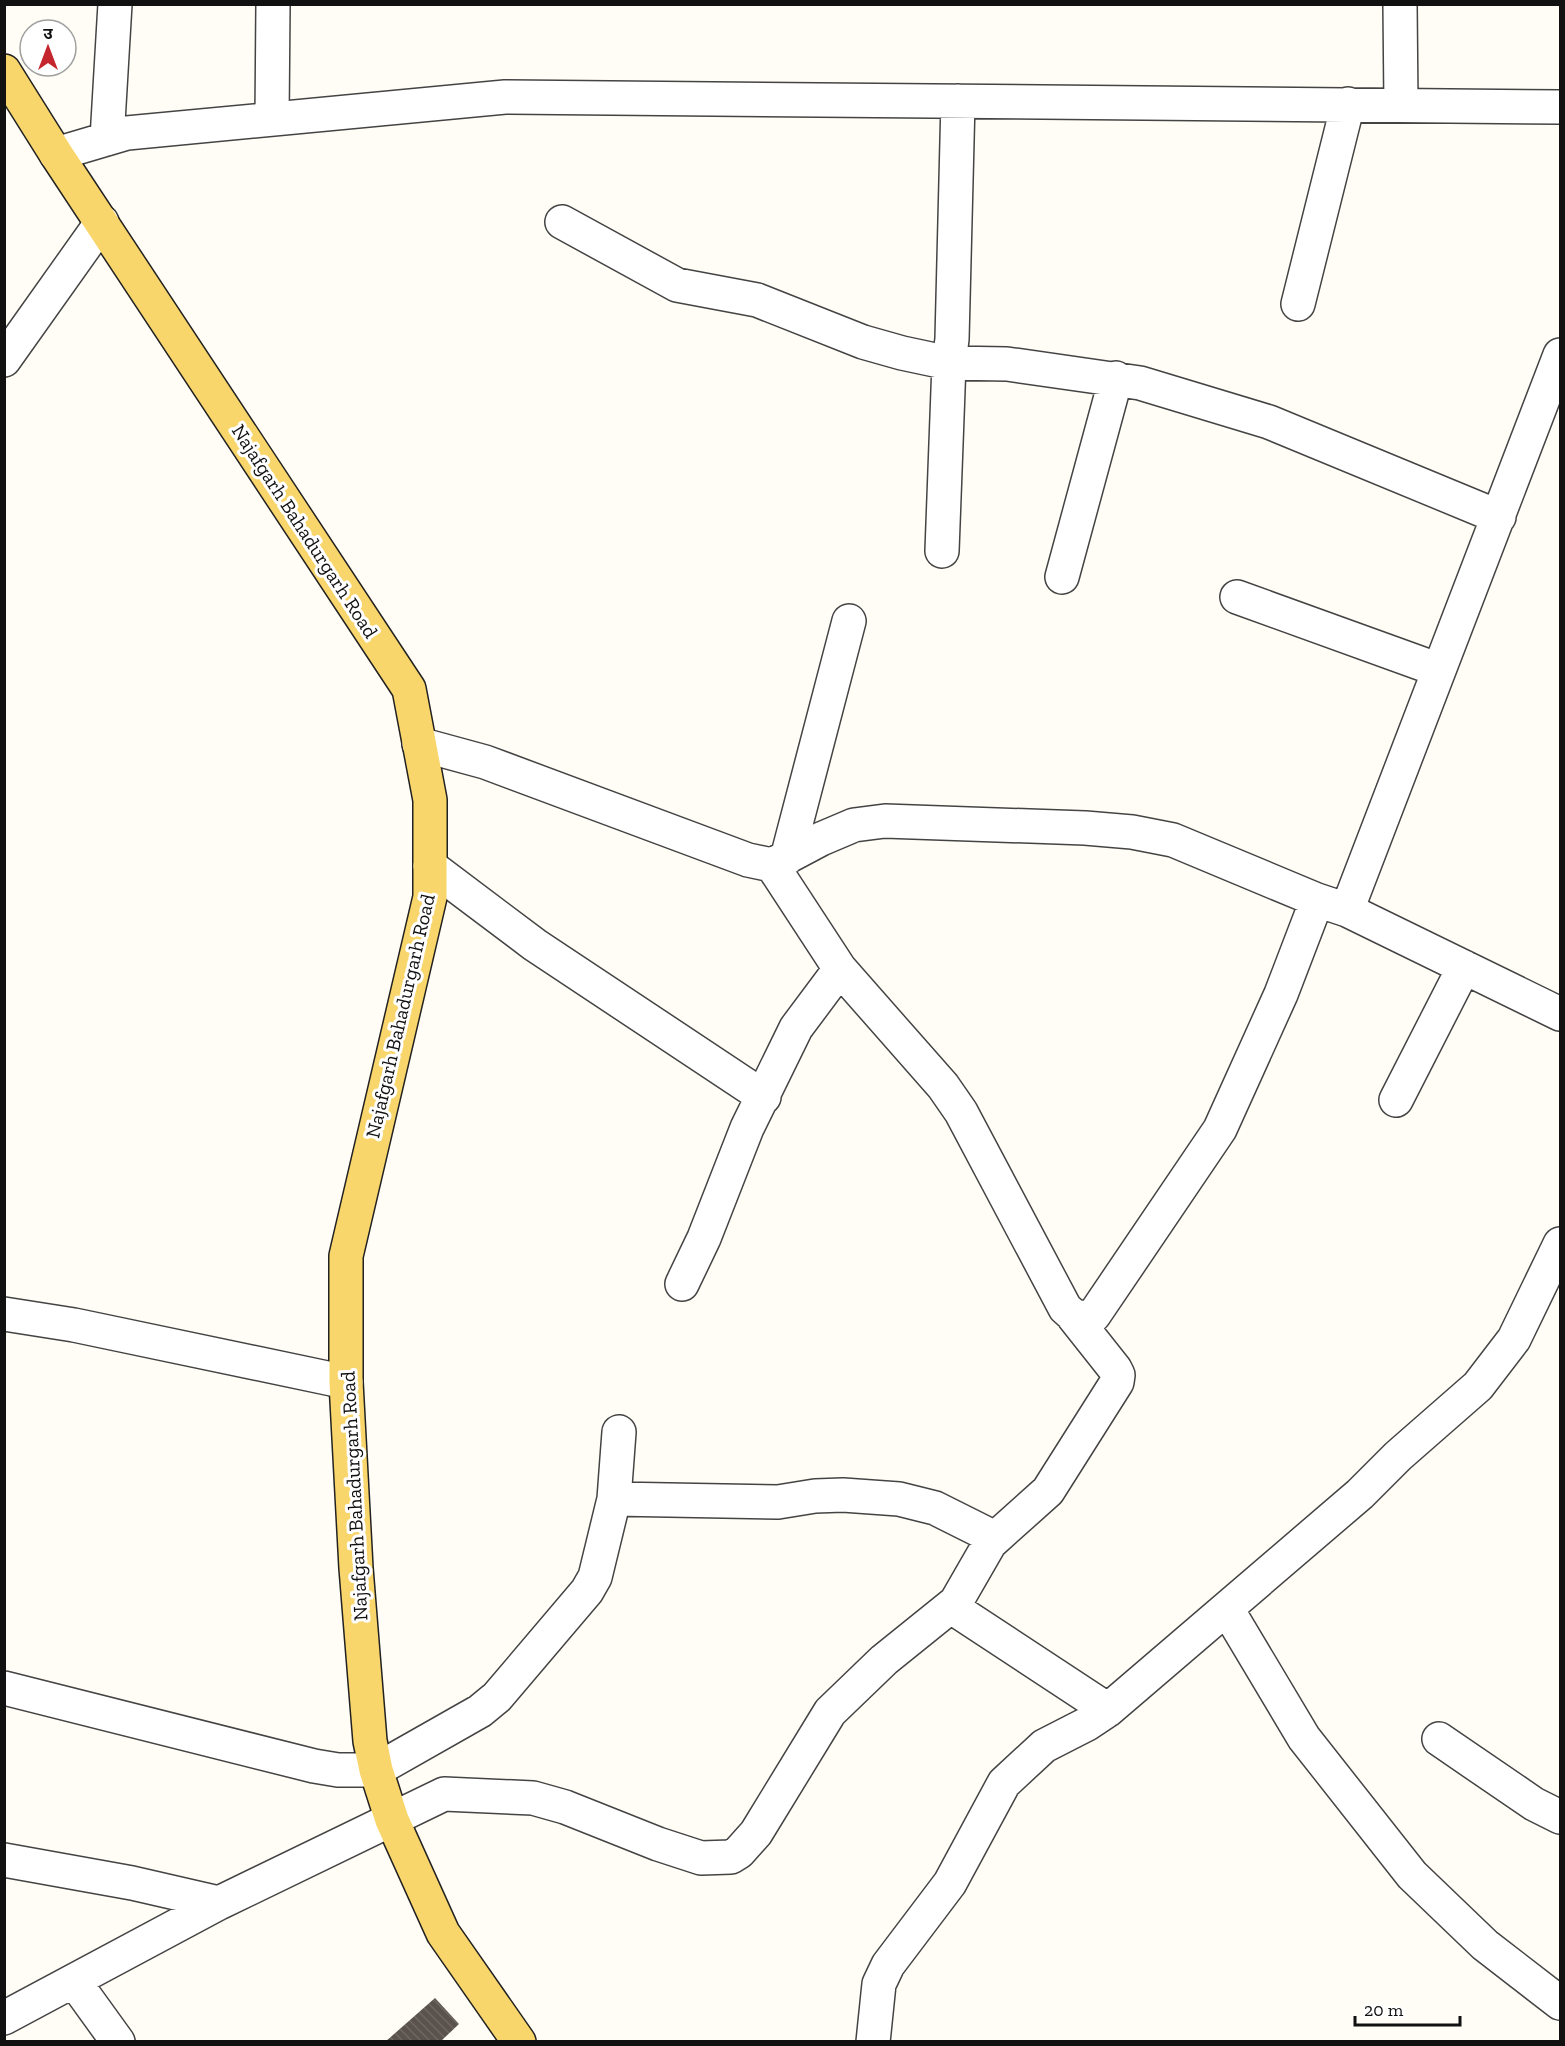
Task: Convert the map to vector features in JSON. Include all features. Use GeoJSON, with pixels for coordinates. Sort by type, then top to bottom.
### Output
{"type":"FeatureCollection","features":[{"type":"Feature","properties":{"kind":"main road","name":"Najafgarh Bahadurgarh Road"},"geometry":{"type":"LineString","coordinates":[[4,71],[56,154],[409,689],[430,800],[430,897],[346,1256],[346,1382],[356,1568],[370,1741],[376,1770],[392,1820],[443,1934],[519,2042]]}},
{"type":"Feature","properties":{"kind":"street"},"geometry":{"type":"LineString","coordinates":[[107,139],[115,4]]}},
{"type":"Feature","properties":{"kind":"street"},"geometry":{"type":"LineString","coordinates":[[272,119],[273,4]]}},
{"type":"Feature","properties":{"kind":"street"},"geometry":{"type":"LineString","coordinates":[[1400,4],[1401,105]]}},
{"type":"Feature","properties":{"kind":"street"},"geometry":{"type":"LineString","coordinates":[[56,154],[127,133],[505,97],[1560,107]]}},
{"type":"Feature","properties":{"kind":"street"},"geometry":{"type":"LineString","coordinates":[[942,552],[949,363],[952,339],[958,100]]}},
{"type":"Feature","properties":{"kind":"street"},"geometry":{"type":"LineString","coordinates":[[1298,304],[1348,104]]}},
{"type":"Feature","properties":{"kind":"street"},"geometry":{"type":"LineString","coordinates":[[4,360],[102,222]]}},
{"type":"Feature","properties":{"kind":"street"},"geometry":{"type":"LineString","coordinates":[[562,222],[677,285],[758,300],[863,342],[949,363],[1007,364],[1140,382],[1269,422],[1498,517]]}},
{"type":"Feature","properties":{"kind":"street"},"geometry":{"type":"LineString","coordinates":[[1347,910],[1560,355]]}},
{"type":"Feature","properties":{"kind":"street"},"geometry":{"type":"LineString","coordinates":[[1062,577],[1116,378]]}},
{"type":"Feature","properties":{"kind":"street"},"geometry":{"type":"LineString","coordinates":[[1238,597],[1439,670]]}},
{"type":"Feature","properties":{"kind":"street"},"geometry":{"type":"LineString","coordinates":[[4,2018],[219,1903],[444,1794],[533,1798],[565,1807],[658,1844],[701,1858],[731,1857],[739,1852],[756,1833],[830,1712],[884,1660],[956,1602],[990,1543],[1048,1491],[1117,1382],[1118,1375],[1115,1370],[1074,1316],[1065,1308],[962,1112],[944,1086],[840,969],[779,861],[849,621]]}},
{"type":"Feature","properties":{"kind":"street"},"geometry":{"type":"LineString","coordinates":[[419,744],[484,762],[748,860],[779,861],[854,825],[885,821],[1085,828],[1132,832],[1173,840],[1317,900],[1347,910],[1560,1014]]}},
{"type":"Feature","properties":{"kind":"street"},"geometry":{"type":"LineString","coordinates":[[430,866],[535,945],[764,1097]]}},
{"type":"Feature","properties":{"kind":"street"},"geometry":{"type":"LineString","coordinates":[[1074,1316],[1082,1319],[1094,1315],[1220,1130],[1281,994],[1317,900]]}},
{"type":"Feature","properties":{"kind":"street"},"geometry":{"type":"LineString","coordinates":[[1396,1100],[1464,967]]}},
{"type":"Feature","properties":{"kind":"street"},"geometry":{"type":"LineString","coordinates":[[682,1284],[704,1238],[747,1128],[796,1028],[840,969]]}},
{"type":"Feature","properties":{"kind":"street"},"geometry":{"type":"LineString","coordinates":[[873,2042],[879,1984],[888,1965],[950,1883],[1004,1783],[1050,1741],[1087,1724],[1108,1710],[1360,1494],[1398,1456],[1478,1386],[1514,1339],[1560,1244]]}},
{"type":"Feature","properties":{"kind":"street"},"geometry":{"type":"LineString","coordinates":[[4,1314],[74,1325],[346,1382]]}},
{"type":"Feature","properties":{"kind":"street"},"geometry":{"type":"LineString","coordinates":[[4,1688],[314,1766],[338,1770],[376,1770],[480,1711],[497,1697],[587,1591],[595,1577],[614,1499],[619,1432]]}},
{"type":"Feature","properties":{"kind":"street"},"geometry":{"type":"LineString","coordinates":[[614,1499],[778,1502],[815,1496],[843,1495],[899,1499],[935,1508],[989,1535],[990,1543]]}},
{"type":"Feature","properties":{"kind":"street"},"geometry":{"type":"LineString","coordinates":[[956,1602],[959,1612],[1108,1710]]}},
{"type":"Feature","properties":{"kind":"street"},"geometry":{"type":"LineString","coordinates":[[1227,1609],[1304,1738],[1412,1875],[1485,1945],[1560,2003]]}},
{"type":"Feature","properties":{"kind":"street"},"geometry":{"type":"LineString","coordinates":[[1439,1739],[1534,1804],[1560,1817]]}},
{"type":"Feature","properties":{"kind":"street"},"geometry":{"type":"LineString","coordinates":[[4,1860],[132,1883],[219,1903]]}},
{"type":"Feature","properties":{"kind":"street"},"geometry":{"type":"LineString","coordinates":[[74,1981],[118,2042]]}},
{"type":"Feature","properties":{"kind":"building"},"geometry":{"type":"Polygon","coordinates":[[[435,1998],[459,2024],[440,2042],[385,2042],[435,1998]]]}}]}
